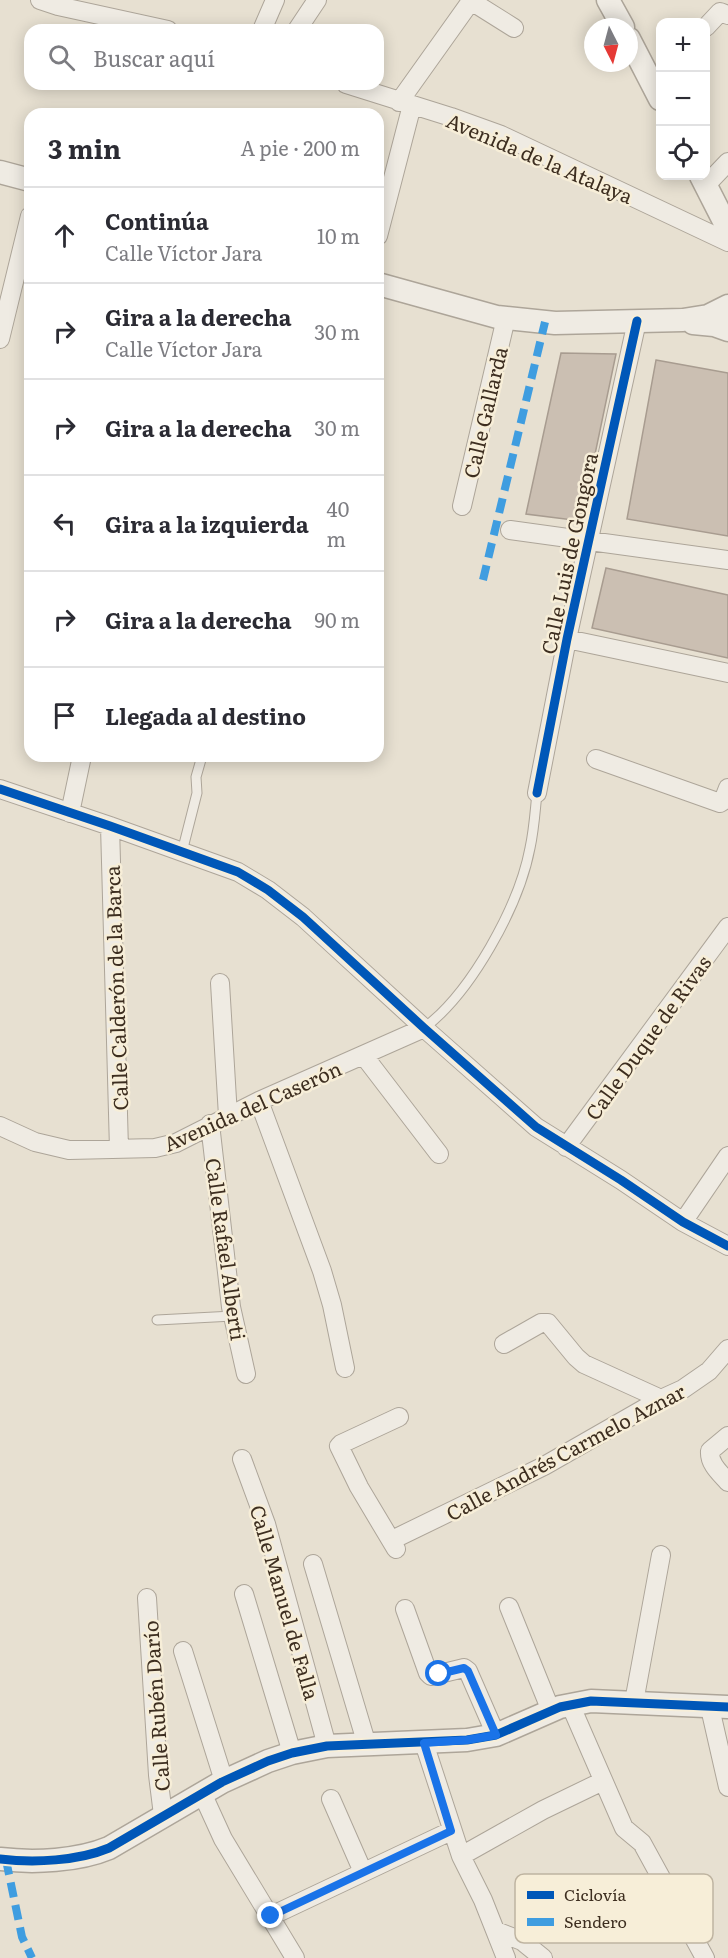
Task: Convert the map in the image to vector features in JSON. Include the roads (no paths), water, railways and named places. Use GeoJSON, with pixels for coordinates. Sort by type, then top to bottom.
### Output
{"type":"FeatureCollection","features":[{"type":"Feature","properties":{"kind":"street"},"geometry":{"type":"LineString","coordinates":[[40,0],[140,24]]}},
{"type":"Feature","properties":{"kind":"street"},"geometry":{"type":"LineString","coordinates":[[265,24],[275,0]]}},
{"type":"Feature","properties":{"kind":"street"},"geometry":{"type":"LineString","coordinates":[[301,24],[317,0]]}},
{"type":"Feature","properties":{"kind":"street"},"geometry":{"type":"LineString","coordinates":[[608,0],[617,18]]}},
{"type":"Feature","properties":{"kind":"street"},"geometry":{"type":"LineString","coordinates":[[384,207],[405,104],[471,1],[513,28]]}},
{"type":"Feature","properties":{"kind":"street"},"geometry":{"type":"LineString","coordinates":[[710,22],[720,12],[728,15]]}},
{"type":"Feature","properties":{"kind":"street"},"geometry":{"type":"LineString","coordinates":[[638,51],[655,74]]}},
{"type":"Feature","properties":{"kind":"street","name":"Avenida de la Atalaya"},"geometry":{"type":"LineString","coordinates":[[364,90],[452,117],[501,135],[728,242]]}},
{"type":"Feature","properties":{"kind":"street"},"geometry":{"type":"LineString","coordinates":[[710,175],[728,162]]}},
{"type":"Feature","properties":{"kind":"street"},"geometry":{"type":"LineString","coordinates":[[0,172],[24,178]]}},
{"type":"Feature","properties":{"kind":"street"},"geometry":{"type":"LineString","coordinates":[[703,180],[728,229]]}},
{"type":"Feature","properties":{"kind":"street"},"geometry":{"type":"LineString","coordinates":[[0,339],[24,241]]}},
{"type":"Feature","properties":{"kind":"street"},"geometry":{"type":"LineString","coordinates":[[384,286],[506,318],[555,323],[683,320],[708,316],[728,306]]}},
{"type":"Feature","properties":{"kind":"street","name":"Calle Gallarda"},"geometry":{"type":"LineString","coordinates":[[462,506],[506,318]]}},
{"type":"Feature","properties":{"kind":"street"},"geometry":{"type":"LineString","coordinates":[[683,320],[714,325],[728,330]]}},
{"type":"Feature","properties":{"kind":"street","name":"Calle Luis de Gongora"},"geometry":{"type":"LineString","coordinates":[[537,794],[567,639],[637,321]]}},
{"type":"Feature","properties":{"kind":"street"},"geometry":{"type":"LineString","coordinates":[[510,530],[728,560]]}},
{"type":"Feature","properties":{"kind":"street"},"geometry":{"type":"LineString","coordinates":[[567,639],[728,673]]}},
{"type":"Feature","properties":{"kind":"street"},"geometry":{"type":"LineString","coordinates":[[596,759],[716,802],[726,795]]}},
{"type":"Feature","properties":{"kind":"street"},"geometry":{"type":"LineString","coordinates":[[70,813],[81,762]]}},
{"type":"Feature","properties":{"kind":"street"},"geometry":{"type":"LineString","coordinates":[[0,789],[238,873],[268,890],[303,917],[536,1127],[683,1222],[728,1246]]}},
{"type":"Feature","properties":{"kind":"street","name":"Calle Calderón de la Barca"},"geometry":{"type":"LineString","coordinates":[[110,826],[119,1149]]}},
{"type":"Feature","properties":{"kind":"street","name":"Calle Duque de Rivas"},"geometry":{"type":"LineString","coordinates":[[566,1147],[728,927]]}},
{"type":"Feature","properties":{"kind":"street"},"geometry":{"type":"LineString","coordinates":[[220,983],[228,1116]]}},
{"type":"Feature","properties":{"kind":"street","name":"Avenida del Caserón"},"geometry":{"type":"LineString","coordinates":[[0,1126],[51,1147],[69,1150],[155,1148],[176,1143],[259,1101],[424,1028]]}},
{"type":"Feature","properties":{"kind":"street","name":"Avenida del Caserón"},"geometry":{"type":"LineString","coordinates":[[364,1056],[439,1154]]}},
{"type":"Feature","properties":{"kind":"street"},"geometry":{"type":"LineString","coordinates":[[259,1101],[322,1271],[332,1305],[345,1368]]}},
{"type":"Feature","properties":{"kind":"street","name":"Calle Rafael Alberti"},"geometry":{"type":"LineString","coordinates":[[210,1124],[233,1316],[246,1374]]}},
{"type":"Feature","properties":{"kind":"street"},"geometry":{"type":"LineString","coordinates":[[683,1222],[728,1156]]}},
{"type":"Feature","properties":{"kind":"street"},"geometry":{"type":"LineString","coordinates":[[504,1344],[541,1323],[548,1323],[576,1357],[585,1364],[660,1399]]}},
{"type":"Feature","properties":{"kind":"street","name":"Calle Andrés Carmelo Aznar"},"geometry":{"type":"LineString","coordinates":[[399,1417],[339,1446],[359,1487],[394,1544],[544,1466],[660,1399],[696,1382],[709,1371],[728,1348]]}},
{"type":"Feature","properties":{"kind":"street"},"geometry":{"type":"LineString","coordinates":[[728,1436],[711,1451],[710,1458],[728,1482]]}},
{"type":"Feature","properties":{"kind":"street","name":"Calle Manuel de Falla"},"geometry":{"type":"LineString","coordinates":[[242,1459],[266,1524],[327,1746]]}},
{"type":"Feature","properties":{"kind":"street"},"geometry":{"type":"LineString","coordinates":[[634,1702],[661,1555]]}},
{"type":"Feature","properties":{"kind":"street"},"geometry":{"type":"LineString","coordinates":[[313,1564],[367,1745]]}},
{"type":"Feature","properties":{"kind":"street"},"geometry":{"type":"LineString","coordinates":[[244,1594],[292,1753]]}},
{"type":"Feature","properties":{"kind":"street","name":"Calle Rubén Darío"},"geometry":{"type":"LineString","coordinates":[[147,1598],[163,1815]]}},
{"type":"Feature","properties":{"kind":"street"},"geometry":{"type":"LineString","coordinates":[[509,1607],[603,1781],[624,1828],[642,1843],[659,1874]]}},
{"type":"Feature","properties":{"kind":"street"},"geometry":{"type":"LineString","coordinates":[[405,1609],[428,1673],[432,1676],[464,1668],[468,1671],[496,1735]]}},
{"type":"Feature","properties":{"kind":"street"},"geometry":{"type":"LineString","coordinates":[[183,1651],[224,1781]]}},
{"type":"Feature","properties":{"kind":"street"},"geometry":{"type":"LineString","coordinates":[[0,1859],[66,1859],[90,1856],[109,1848],[224,1781],[292,1753],[327,1746],[424,1743],[496,1735],[561,1707],[591,1701],[719,1708],[728,1788]]}},
{"type":"Feature","properties":{"kind":"street"},"geometry":{"type":"LineString","coordinates":[[424,1743],[460,1856],[507,1958]]}},
{"type":"Feature","properties":{"kind":"street"},"geometry":{"type":"LineString","coordinates":[[460,1856],[543,1810],[603,1781]]}},
{"type":"Feature","properties":{"kind":"street"},"geometry":{"type":"LineString","coordinates":[[202,1793],[223,1839],[295,1958]]}},
{"type":"Feature","properties":{"kind":"street"},"geometry":{"type":"LineString","coordinates":[[331,1799],[363,1872]]}},
{"type":"Feature","properties":{"kind":"street"},"geometry":{"type":"LineString","coordinates":[[271,1916],[451,1831]]}},
{"type":"Feature","properties":{"kind":"street"},"geometry":{"type":"LineString","coordinates":[[496,1931],[515,1938]]}},
{"type":"Feature","properties":{"kind":"street"},"geometry":{"type":"LineString","coordinates":[[524,1943],[543,1958]]}},
{"type":"Feature","properties":{"kind":"street"},"geometry":{"type":"LineString","coordinates":[[697,1943],[705,1958]]}},
{"type":"Feature","properties":{"kind":"lane"},"geometry":{"type":"LineString","coordinates":[[182,852],[197,794],[196,777],[200,762]]}},
{"type":"Feature","properties":{"kind":"lane"},"geometry":{"type":"LineString","coordinates":[[424,1028],[437,1018],[466,984],[503,922],[519,888],[530,849],[537,794]]}},
{"type":"Feature","properties":{"kind":"lane"},"geometry":{"type":"LineString","coordinates":[[157,1320],[233,1316]]}}]}
